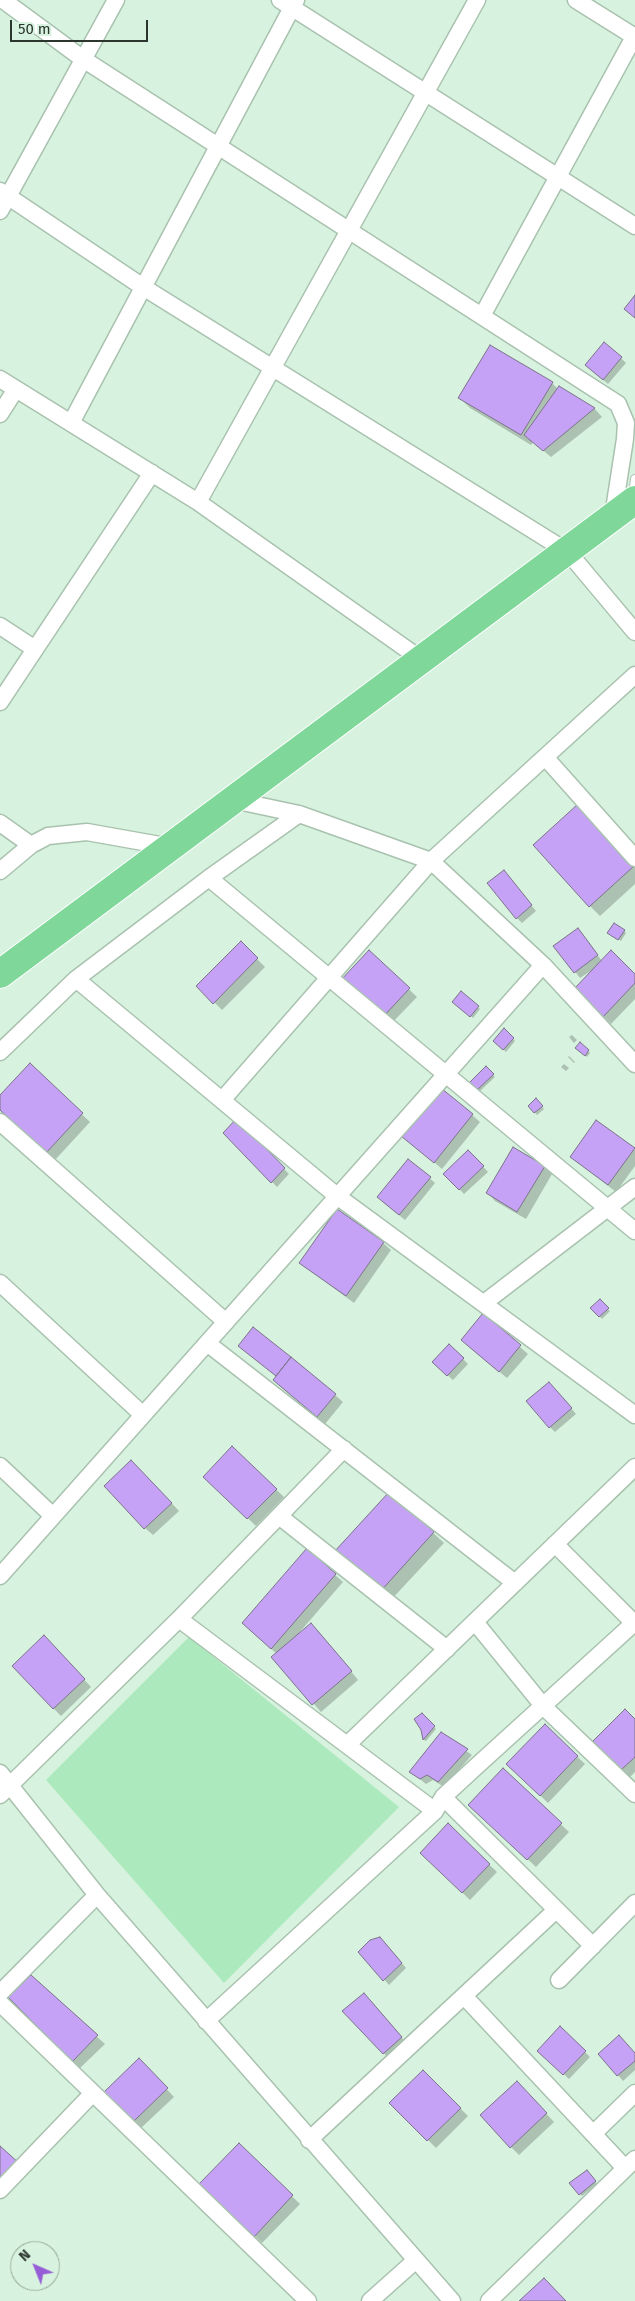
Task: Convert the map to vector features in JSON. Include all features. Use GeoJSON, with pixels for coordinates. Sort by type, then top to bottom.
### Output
{"type":"FeatureCollection","features":[{"type":"Feature","properties":{"kind":"highway"},"geometry":{"type":"LineString","coordinates":[[0,974],[568,552],[629,499]]}},
{"type":"Feature","properties":{"kind":"street"},"geometry":{"type":"LineString","coordinates":[[3,0],[83,59],[618,404],[626,423],[625,439],[629,499]]}},
{"type":"Feature","properties":{"kind":"street"},"geometry":{"type":"LineString","coordinates":[[116,0],[3,200],[568,552],[635,632]]}},
{"type":"Feature","properties":{"kind":"street"},"geometry":{"type":"LineString","coordinates":[[198,502],[477,0]]}},
{"type":"Feature","properties":{"kind":"street"},"geometry":{"type":"LineString","coordinates":[[482,316],[635,36],[576,0]]}},
{"type":"Feature","properties":{"kind":"street"},"geometry":{"type":"LineString","coordinates":[[70,423],[218,146],[289,3],[559,175],[635,226]]}},
{"type":"Feature","properties":{"kind":"street"},"geometry":{"type":"LineString","coordinates":[[0,379],[198,502],[422,660]]}},
{"type":"Feature","properties":{"kind":"street"},"geometry":{"type":"LineString","coordinates":[[0,414],[16,389]]}},
{"type":"Feature","properties":{"kind":"street"},"geometry":{"type":"LineString","coordinates":[[0,702],[152,474]]}},
{"type":"Feature","properties":{"kind":"street"},"geometry":{"type":"LineString","coordinates":[[0,626],[35,649]]}},
{"type":"Feature","properties":{"kind":"street"},"geometry":{"type":"LineString","coordinates":[[223,1099],[431,861],[635,675]]}},
{"type":"Feature","properties":{"kind":"street"},"geometry":{"type":"LineString","coordinates":[[545,757],[635,858]]}},
{"type":"Feature","properties":{"kind":"street"},"geometry":{"type":"LineString","coordinates":[[233,800],[298,814],[431,861],[543,965],[635,1064]]}},
{"type":"Feature","properties":{"kind":"street"},"geometry":{"type":"LineString","coordinates":[[0,1052],[76,979],[209,878],[298,814]]}},
{"type":"Feature","properties":{"kind":"street"},"geometry":{"type":"LineString","coordinates":[[0,823],[31,845]]}},
{"type":"Feature","properties":{"kind":"street"},"geometry":{"type":"LineString","coordinates":[[0,871],[31,845],[48,836],[87,832],[171,847]]}},
{"type":"Feature","properties":{"kind":"street"},"geometry":{"type":"LineString","coordinates":[[209,878],[635,1231]]}},
{"type":"Feature","properties":{"kind":"street"},"geometry":{"type":"LineString","coordinates":[[0,1576],[543,965]]}},
{"type":"Feature","properties":{"kind":"street"},"geometry":{"type":"LineString","coordinates":[[76,979],[338,1196],[635,1415]]}},
{"type":"Feature","properties":{"kind":"street"},"geometry":{"type":"LineString","coordinates":[[0,1122],[226,1322]]}},
{"type":"Feature","properties":{"kind":"street"},"geometry":{"type":"LineString","coordinates":[[484,1303],[635,1187]]}},
{"type":"Feature","properties":{"kind":"street"},"geometry":{"type":"LineString","coordinates":[[0,1283],[143,1415]]}},
{"type":"Feature","properties":{"kind":"street"},"geometry":{"type":"LineString","coordinates":[[207,1343],[515,1583]]}},
{"type":"Feature","properties":{"kind":"street"},"geometry":{"type":"LineString","coordinates":[[344,1449],[179,1620],[3,1785],[309,2140],[452,2301]]}},
{"type":"Feature","properties":{"kind":"street"},"geometry":{"type":"LineString","coordinates":[[0,1466],[54,1516]]}},
{"type":"Feature","properties":{"kind":"street"},"geometry":{"type":"LineString","coordinates":[[348,1745],[635,1467]]}},
{"type":"Feature","properties":{"kind":"street"},"geometry":{"type":"LineString","coordinates":[[279,1516],[447,1649]]}},
{"type":"Feature","properties":{"kind":"street"},"geometry":{"type":"LineString","coordinates":[[206,2021],[635,1624],[555,1544]]}},
{"type":"Feature","properties":{"kind":"street"},"geometry":{"type":"LineString","coordinates":[[179,1620],[348,1745],[439,1804],[593,1946]]}},
{"type":"Feature","properties":{"kind":"street"},"geometry":{"type":"LineString","coordinates":[[475,1622],[544,1707],[635,1794]]}},
{"type":"Feature","properties":{"kind":"street"},"geometry":{"type":"LineString","coordinates":[[0,1993],[97,1894]]}},
{"type":"Feature","properties":{"kind":"street"},"geometry":{"type":"LineString","coordinates":[[559,1980],[635,1903]]}},
{"type":"Feature","properties":{"kind":"street"},"geometry":{"type":"LineString","coordinates":[[309,2140],[556,1910]]}},
{"type":"Feature","properties":{"kind":"street"},"geometry":{"type":"LineString","coordinates":[[464,1996],[593,2134],[630,2164],[489,2301]]}},
{"type":"Feature","properties":{"kind":"street"},"geometry":{"type":"LineString","coordinates":[[0,2003],[308,2301]]}},
{"type":"Feature","properties":{"kind":"street"},"geometry":{"type":"LineString","coordinates":[[0,2190],[93,2093]]}},
{"type":"Feature","properties":{"kind":"street"},"geometry":{"type":"LineString","coordinates":[[593,2134],[635,2093]]}},
{"type":"Feature","properties":{"kind":"street"},"geometry":{"type":"LineString","coordinates":[[370,2301],[416,2260]]}},
{"type":"Feature","properties":{"kind":"green space"},"geometry":{"type":"Polygon","coordinates":[[[189,1637],[399,1807],[224,1983],[46,1780],[189,1637]]]}},
{"type":"Feature","properties":{"kind":"building"},"geometry":{"type":"Polygon","coordinates":[[[635,295],[635,318],[624,309],[635,295]]]}},
{"type":"Feature","properties":{"kind":"building"},"geometry":{"type":"Polygon","coordinates":[[[604,342],[622,357],[603,380],[585,365],[604,342]]]}},
{"type":"Feature","properties":{"kind":"building"},"geometry":{"type":"Polygon","coordinates":[[[490,345],[553,382],[521,435],[458,398],[490,345]]]}},
{"type":"Feature","properties":{"kind":"building"},"geometry":{"type":"Polygon","coordinates":[[[559,386],[595,408],[543,451],[524,435],[559,386]]]}},
{"type":"Feature","properties":{"kind":"building"},"geometry":{"type":"Polygon","coordinates":[[[578,804],[634,866],[589,907],[533,845],[578,804]]]}},
{"type":"Feature","properties":{"kind":"building"},"geometry":{"type":"Polygon","coordinates":[[[504,870],[532,905],[516,919],[487,883],[504,870]]]}},
{"type":"Feature","properties":{"kind":"building"},"geometry":{"type":"Polygon","coordinates":[[[614,923],[625,930],[618,940],[607,933],[614,923]]]}},
{"type":"Feature","properties":{"kind":"building"},"geometry":{"type":"Polygon","coordinates":[[[578,928],[598,955],[574,973],[553,946],[578,928]]]}},
{"type":"Feature","properties":{"kind":"building"},"geometry":{"type":"Polygon","coordinates":[[[241,941],[258,958],[213,1004],[196,986],[241,941]]]}},
{"type":"Feature","properties":{"kind":"building"},"geometry":{"type":"Polygon","coordinates":[[[369,950],[410,988],[381,1019],[340,981],[369,950]]]}},
{"type":"Feature","properties":{"kind":"building"},"geometry":{"type":"Polygon","coordinates":[[[611,950],[635,974],[635,983],[603,1017],[574,989],[611,950]]]}},
{"type":"Feature","properties":{"kind":"building"},"geometry":{"type":"Polygon","coordinates":[[[461,991],[479,1006],[470,1017],[452,1002],[461,991]]]}},
{"type":"Feature","properties":{"kind":"building"},"geometry":{"type":"Polygon","coordinates":[[[504,1028],[514,1038],[503,1050],[493,1041],[504,1028]]]}},
{"type":"Feature","properties":{"kind":"building"},"geometry":{"type":"Polygon","coordinates":[[[580,1042],[589,1050],[585,1056],[575,1048],[580,1042]]]}},
{"type":"Feature","properties":{"kind":"building"},"geometry":{"type":"Polygon","coordinates":[[[30,1063],[83,1113],[46,1153],[0,1110],[0,1095],[30,1063]]]}},
{"type":"Feature","properties":{"kind":"building"},"geometry":{"type":"Polygon","coordinates":[[[486,1066],[494,1074],[476,1091],[469,1083],[486,1066]]]}},
{"type":"Feature","properties":{"kind":"building"},"geometry":{"type":"Polygon","coordinates":[[[441,1088],[473,1114],[434,1163],[401,1136],[441,1088]]]}},
{"type":"Feature","properties":{"kind":"building"},"geometry":{"type":"Polygon","coordinates":[[[536,1098],[543,1106],[534,1113],[528,1106],[536,1098]]]}},
{"type":"Feature","properties":{"kind":"building"},"geometry":{"type":"Polygon","coordinates":[[[237,1118],[285,1168],[271,1183],[223,1133],[237,1118]]]}},
{"type":"Feature","properties":{"kind":"building"},"geometry":{"type":"Polygon","coordinates":[[[596,1120],[635,1148],[608,1185],[570,1157],[596,1120]]]}},
{"type":"Feature","properties":{"kind":"building"},"geometry":{"type":"Polygon","coordinates":[[[513,1147],[545,1166],[517,1212],[486,1193],[513,1147]]]}},
{"type":"Feature","properties":{"kind":"building"},"geometry":{"type":"Polygon","coordinates":[[[468,1150],[484,1166],[459,1190],[443,1174],[468,1150]]]}},
{"type":"Feature","properties":{"kind":"building"},"geometry":{"type":"Polygon","coordinates":[[[408,1159],[431,1177],[399,1215],[377,1197],[408,1159]]]}},
{"type":"Feature","properties":{"kind":"building"},"geometry":{"type":"Polygon","coordinates":[[[337,1209],[384,1242],[346,1296],[299,1263],[337,1209]]]}},
{"type":"Feature","properties":{"kind":"building"},"geometry":{"type":"Polygon","coordinates":[[[600,1299],[609,1308],[599,1317],[590,1308],[600,1299]]]}},
{"type":"Feature","properties":{"kind":"building"},"geometry":{"type":"Polygon","coordinates":[[[483,1313],[521,1345],[499,1372],[461,1340],[483,1313]]]}},
{"type":"Feature","properties":{"kind":"building"},"geometry":{"type":"Polygon","coordinates":[[[253,1327],[291,1357],[276,1376],[238,1346],[253,1327]]]}},
{"type":"Feature","properties":{"kind":"building"},"geometry":{"type":"Polygon","coordinates":[[[449,1344],[464,1358],[447,1376],[432,1362],[449,1344]]]}},
{"type":"Feature","properties":{"kind":"building"},"geometry":{"type":"Polygon","coordinates":[[[291,1357],[336,1394],[317,1417],[273,1380],[291,1357]]]}},
{"type":"Feature","properties":{"kind":"building"},"geometry":{"type":"Polygon","coordinates":[[[549,1382],[572,1408],[549,1428],[526,1401],[549,1382]]]}},
{"type":"Feature","properties":{"kind":"building"},"geometry":{"type":"Polygon","coordinates":[[[232,1446],[277,1489],[247,1519],[203,1477],[232,1446]]]}},
{"type":"Feature","properties":{"kind":"building"},"geometry":{"type":"Polygon","coordinates":[[[131,1460],[172,1503],[144,1529],[104,1486],[131,1460]]]}},
{"type":"Feature","properties":{"kind":"building"},"geometry":{"type":"Polygon","coordinates":[[[390,1491],[434,1532],[379,1593],[334,1552],[390,1491]]]}},
{"type":"Feature","properties":{"kind":"building"},"geometry":{"type":"Polygon","coordinates":[[[307,1548],[336,1574],[271,1649],[242,1623],[307,1548]]]}},
{"type":"Feature","properties":{"kind":"building"},"geometry":{"type":"Polygon","coordinates":[[[311,1623],[352,1671],[312,1705],[271,1657],[311,1623]]]}},
{"type":"Feature","properties":{"kind":"building"},"geometry":{"type":"Polygon","coordinates":[[[44,1635],[85,1679],[53,1709],[12,1666],[44,1635]]]}},
{"type":"Feature","properties":{"kind":"building"},"geometry":{"type":"Polygon","coordinates":[[[625,1709],[635,1719],[635,1757],[621,1770],[593,1741],[625,1709]]]}},
{"type":"Feature","properties":{"kind":"building"},"geometry":{"type":"Polygon","coordinates":[[[422,1713],[435,1726],[423,1740],[421,1730],[414,1719],[422,1713]]]}},
{"type":"Feature","properties":{"kind":"building"},"geometry":{"type":"Polygon","coordinates":[[[545,1724],[578,1756],[540,1796],[506,1764],[545,1724]]]}},
{"type":"Feature","properties":{"kind":"building"},"geometry":{"type":"Polygon","coordinates":[[[441,1732],[468,1749],[438,1782],[427,1775],[420,1779],[409,1772],[441,1732]]]}},
{"type":"Feature","properties":{"kind":"building"},"geometry":{"type":"Polygon","coordinates":[[[503,1768],[562,1823],[527,1860],[468,1805],[503,1768]]]}},
{"type":"Feature","properties":{"kind":"building"},"geometry":{"type":"Polygon","coordinates":[[[448,1823],[490,1864],[462,1893],[420,1853],[448,1823]]]}},
{"type":"Feature","properties":{"kind":"building"},"geometry":{"type":"Polygon","coordinates":[[[380,1937],[402,1963],[383,1981],[358,1952],[370,1940],[380,1937]]]}},
{"type":"Feature","properties":{"kind":"building"},"geometry":{"type":"Polygon","coordinates":[[[31,1975],[98,2035],[72,2062],[8,1997],[31,1975]]]}},
{"type":"Feature","properties":{"kind":"building"},"geometry":{"type":"Polygon","coordinates":[[[364,1993],[402,2037],[383,2054],[342,2011],[364,1993]]]}},
{"type":"Feature","properties":{"kind":"building"},"geometry":{"type":"Polygon","coordinates":[[[560,2026],[586,2051],[563,2075],[537,2051],[560,2026]]]}},
{"type":"Feature","properties":{"kind":"building"},"geometry":{"type":"Polygon","coordinates":[[[619,2035],[635,2053],[635,2061],[617,2076],[598,2054],[619,2035]]]}},
{"type":"Feature","properties":{"kind":"building"},"geometry":{"type":"Polygon","coordinates":[[[139,2058],[168,2088],[133,2122],[104,2092],[139,2058]]]}},
{"type":"Feature","properties":{"kind":"building"},"geometry":{"type":"Polygon","coordinates":[[[423,2070],[461,2108],[427,2141],[389,2103],[423,2070]]]}},
{"type":"Feature","properties":{"kind":"building"},"geometry":{"type":"Polygon","coordinates":[[[517,2081],[547,2113],[510,2148],[480,2115],[517,2081]]]}},
{"type":"Feature","properties":{"kind":"building"},"geometry":{"type":"Polygon","coordinates":[[[239,2143],[293,2195],[254,2237],[199,2184],[239,2143]]]}},
{"type":"Feature","properties":{"kind":"building"},"geometry":{"type":"Polygon","coordinates":[[[0,2146],[20,2164],[0,2186],[0,2146]]]}},
{"type":"Feature","properties":{"kind":"building"},"geometry":{"type":"Polygon","coordinates":[[[587,2170],[596,2181],[579,2195],[569,2183],[587,2170]]]}},
{"type":"Feature","properties":{"kind":"building"},"geometry":{"type":"Polygon","coordinates":[[[544,2278],[566,2301],[519,2301],[544,2278]]]}}]}
